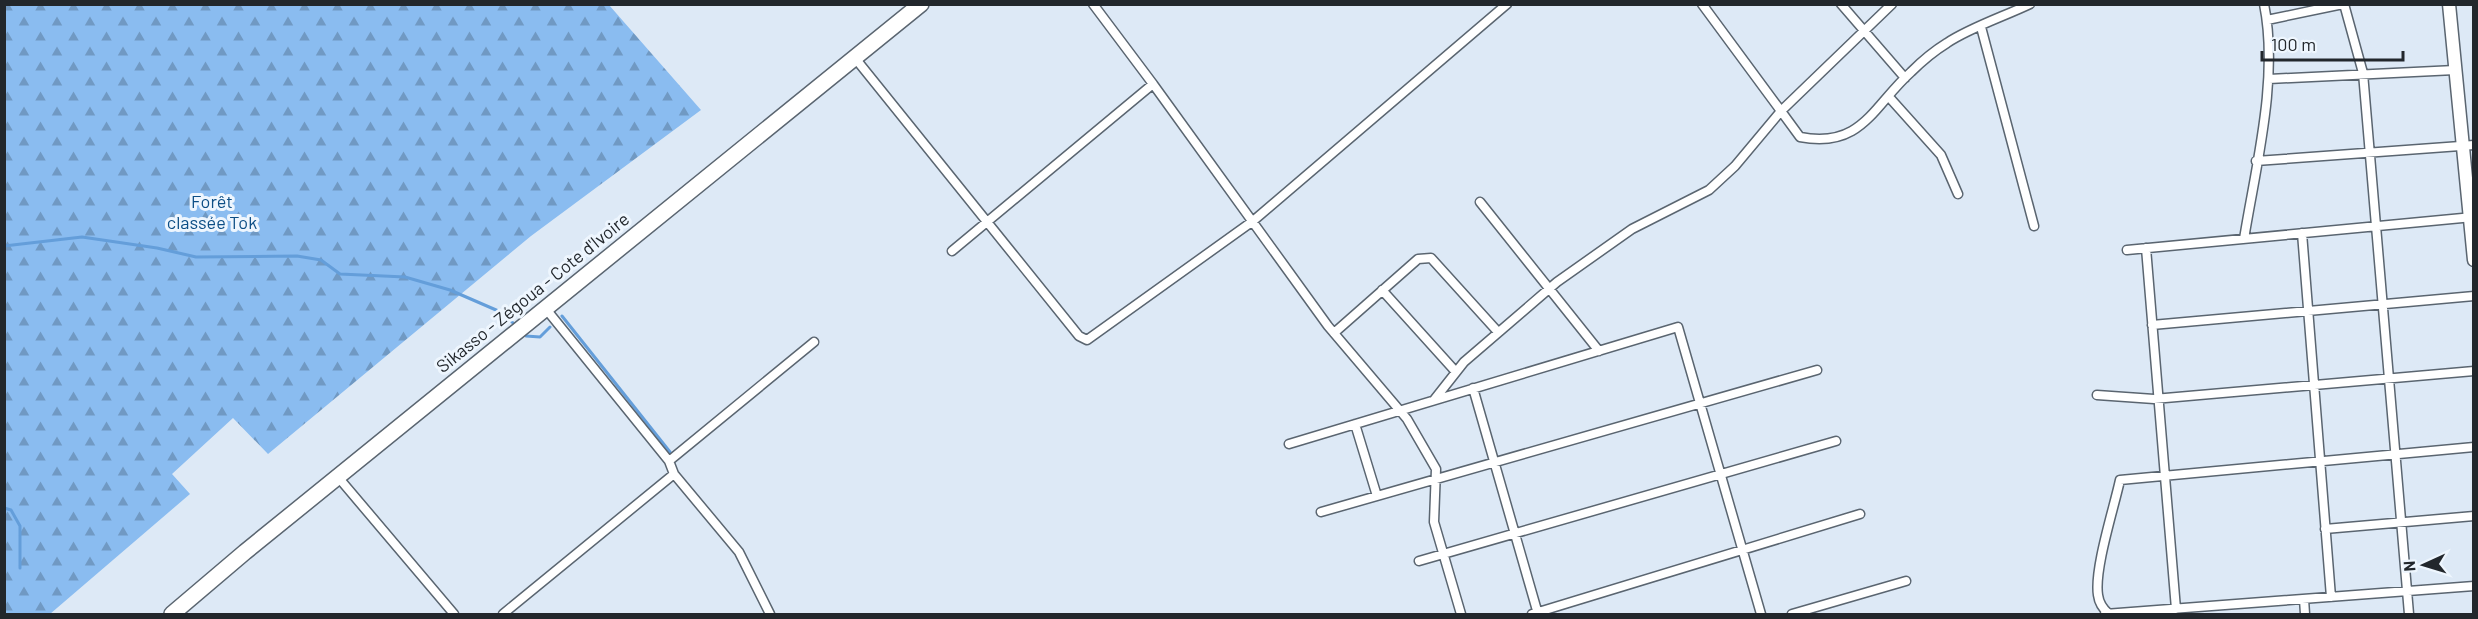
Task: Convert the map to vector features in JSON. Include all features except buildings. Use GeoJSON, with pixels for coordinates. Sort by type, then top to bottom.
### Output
{"type":"FeatureCollection","features":[{"type":"Feature","properties":{"kind":"highway","name":"Sikasso - Zégoua - Cote d'Ivoire"},"geometry":{"type":"LineString","coordinates":[[172,615],[338,477],[921,4]]}},
{"type":"Feature","properties":{"kind":"street"},"geometry":{"type":"LineString","coordinates":[[1093,4],[1334,333],[1400,410],[1436,469],[1434,522],[1461,615]]}},
{"type":"Feature","properties":{"kind":"street"},"geometry":{"type":"LineString","coordinates":[[855,58],[1079,336],[1088,340],[1253,221],[1508,4]]}},
{"type":"Feature","properties":{"kind":"street"},"geometry":{"type":"LineString","coordinates":[[1841,4],[1905,78]]}},
{"type":"Feature","properties":{"kind":"street"},"geometry":{"type":"LineString","coordinates":[[1434,400],[1464,362],[1549,289],[1632,229],[1709,190],[1735,166],[1781,111],[1892,4]]}},
{"type":"Feature","properties":{"kind":"street"},"geometry":{"type":"LineString","coordinates":[[1703,5],[1800,137],[1817,141],[1842,136],[1872,117],[1905,78],[1948,42],[2030,4]]}},
{"type":"Feature","properties":{"kind":"street"},"geometry":{"type":"LineString","coordinates":[[2244,239],[2270,79],[2264,4]]}},
{"type":"Feature","properties":{"kind":"street"},"geometry":{"type":"LineString","coordinates":[[2267,20],[2343,4],[2363,75],[2409,615]]}},
{"type":"Feature","properties":{"kind":"street"},"geometry":{"type":"LineString","coordinates":[[2449,4],[2456,70],[2468,145],[2474,260]]}},
{"type":"Feature","properties":{"kind":"street"},"geometry":{"type":"LineString","coordinates":[[1981,27],[2034,226]]}},
{"type":"Feature","properties":{"kind":"street"},"geometry":{"type":"LineString","coordinates":[[2270,79],[2456,70]]}},
{"type":"Feature","properties":{"kind":"street"},"geometry":{"type":"LineString","coordinates":[[952,251],[1153,84]]}},
{"type":"Feature","properties":{"kind":"street"},"geometry":{"type":"LineString","coordinates":[[1889,97],[1941,155],[1958,194]]}},
{"type":"Feature","properties":{"kind":"street"},"geometry":{"type":"LineString","coordinates":[[2256,161],[2468,145]]}},
{"type":"Feature","properties":{"kind":"street"},"geometry":{"type":"LineString","coordinates":[[1480,202],[1599,351]]}},
{"type":"Feature","properties":{"kind":"street"},"geometry":{"type":"LineString","coordinates":[[2127,250],[2471,217]]}},
{"type":"Feature","properties":{"kind":"street"},"geometry":{"type":"LineString","coordinates":[[2302,233],[2331,597]]}},
{"type":"Feature","properties":{"kind":"street"},"geometry":{"type":"LineString","coordinates":[[2146,248],[2176,609]]}},
{"type":"Feature","properties":{"kind":"street"},"geometry":{"type":"LineString","coordinates":[[1334,333],[1418,259],[1431,258],[1498,332]]}},
{"type":"Feature","properties":{"kind":"street"},"geometry":{"type":"LineString","coordinates":[[1382,290],[1456,372]]}},
{"type":"Feature","properties":{"kind":"street"},"geometry":{"type":"LineString","coordinates":[[2152,325],[2474,296]]}},
{"type":"Feature","properties":{"kind":"street"},"geometry":{"type":"LineString","coordinates":[[546,309],[669,461],[674,474],[739,552],[770,615]]}},
{"type":"Feature","properties":{"kind":"street"},"geometry":{"type":"LineString","coordinates":[[1289,444],[1678,327],[1761,615]]}},
{"type":"Feature","properties":{"kind":"street"},"geometry":{"type":"LineString","coordinates":[[669,461],[814,342]]}},
{"type":"Feature","properties":{"kind":"street"},"geometry":{"type":"LineString","coordinates":[[1322,512],[1817,369]]}},
{"type":"Feature","properties":{"kind":"street"},"geometry":{"type":"LineString","coordinates":[[2097,395],[2158,399],[2474,371]]}},
{"type":"Feature","properties":{"kind":"street"},"geometry":{"type":"LineString","coordinates":[[1473,388],[1536,614],[1860,514]]}},
{"type":"Feature","properties":{"kind":"street"},"geometry":{"type":"LineString","coordinates":[[1355,424],[1377,496]]}},
{"type":"Feature","properties":{"kind":"street"},"geometry":{"type":"LineString","coordinates":[[1419,561],[1836,441]]}},
{"type":"Feature","properties":{"kind":"street"},"geometry":{"type":"LineString","coordinates":[[2109,614],[2102,608],[2098,594],[2099,574],[2120,480],[2474,447]]}},
{"type":"Feature","properties":{"kind":"street"},"geometry":{"type":"LineString","coordinates":[[503,615],[674,474]]}},
{"type":"Feature","properties":{"kind":"street"},"geometry":{"type":"LineString","coordinates":[[338,477],[453,615]]}},
{"type":"Feature","properties":{"kind":"street"},"geometry":{"type":"LineString","coordinates":[[2325,529],[2474,516]]}},
{"type":"Feature","properties":{"kind":"street"},"geometry":{"type":"LineString","coordinates":[[1792,615],[1906,581]]}},
{"type":"Feature","properties":{"kind":"street"},"geometry":{"type":"LineString","coordinates":[[2102,615],[2474,586]]}},
{"type":"Feature","properties":{"kind":"street"},"geometry":{"type":"LineString","coordinates":[[2304,599],[2305,615]]}},
{"type":"Feature","properties":{"kind":"green space","name":"Forêt classée Tok"},"geometry":{"type":"Polygon","coordinates":[[[4,5],[609,5],[701,110],[531,236],[268,454],[233,418],[172,474],[190,494],[50,614],[5,614],[4,5]]]}},
{"type":"Feature","properties":{"kind":"waterway"},"geometry":{"type":"LineString","coordinates":[[4,246],[82,237],[157,248],[196,257],[297,256],[321,260],[340,274],[405,277],[450,290],[503,313],[513,323]]}},
{"type":"Feature","properties":{"kind":"waterway"},"geometry":{"type":"LineString","coordinates":[[562,316],[670,452]]}},
{"type":"Feature","properties":{"kind":"waterway"},"geometry":{"type":"LineString","coordinates":[[526,336],[540,337],[550,327]]}},
{"type":"Feature","properties":{"kind":"waterway"},"geometry":{"type":"LineString","coordinates":[[4,508],[11,510],[20,526],[20,568]]}}]}
